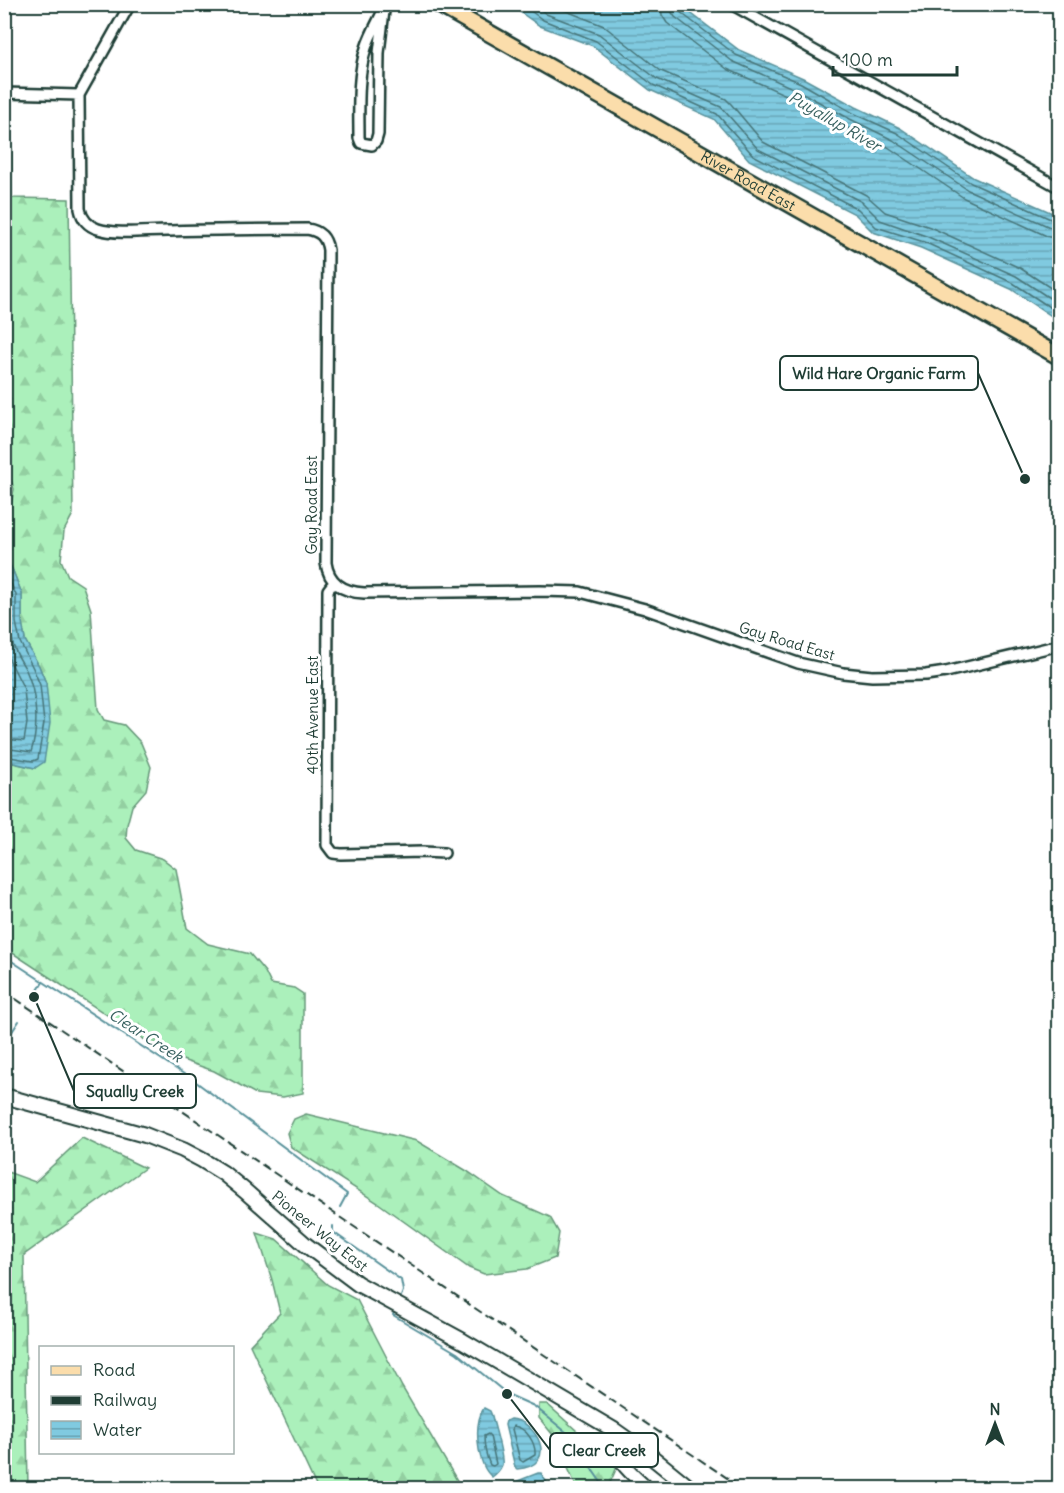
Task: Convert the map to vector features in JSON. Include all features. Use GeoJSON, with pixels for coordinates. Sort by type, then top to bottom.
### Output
{"type":"FeatureCollection","features":[{"type":"Feature","properties":{"kind":"main road","name":"River Road East"},"geometry":{"type":"LineString","coordinates":[[438,4],[1059,357]]}},
{"type":"Feature","properties":{"kind":"main road","name":"Pioneer Way East"},"geometry":{"type":"LineString","coordinates":[[4,1096],[146,1135],[202,1160],[223,1173],[306,1245],[358,1284],[464,1341],[614,1430],[690,1488]]}},
{"type":"Feature","properties":{"kind":"street"},"geometry":{"type":"LineString","coordinates":[[4,93],[79,95],[130,4]]}},
{"type":"Feature","properties":{"kind":"street"},"geometry":{"type":"LineString","coordinates":[[731,4],[1059,188]]}},
{"type":"Feature","properties":{"kind":"street"},"geometry":{"type":"LineString","coordinates":[[385,8],[380,53],[378,134],[372,145],[366,145],[361,143],[359,138],[361,65],[371,34],[385,8]]}},
{"type":"Feature","properties":{"kind":"street","name":"Gay Road East"},"geometry":{"type":"LineString","coordinates":[[79,95],[80,210],[81,215],[90,226],[104,230],[134,232],[307,229],[315,230],[327,242],[326,563],[329,576],[336,584],[348,591],[364,593],[580,592],[645,609],[798,663],[843,673],[872,676],[909,676],[946,672],[1059,645]]}},
{"type":"Feature","properties":{"kind":"street","name":"40th Avenue East"},"geometry":{"type":"LineString","coordinates":[[336,584],[328,590],[327,845],[333,853],[341,854],[444,853]]}},
{"type":"Feature","properties":{"kind":"street"},"geometry":{"type":"LineString","coordinates":[[614,1430],[611,1437],[617,1457],[646,1488]]}},
{"type":"Feature","properties":{"kind":"green space"},"geometry":{"type":"Polygon","coordinates":[[[5,119],[11,119],[12,198],[69,199],[73,514],[64,531],[61,560],[68,576],[83,586],[91,610],[98,709],[104,720],[124,725],[141,743],[151,767],[146,790],[132,806],[126,838],[136,850],[163,859],[176,869],[187,928],[208,944],[250,954],[265,972],[271,984],[294,988],[303,994],[303,1093],[283,1097],[256,1094],[214,1071],[168,1055],[5,948],[4,761],[35,768],[46,683],[25,640],[22,622],[22,594],[5,555],[5,535],[14,489],[11,480],[4,472],[5,119]]]}},
{"type":"Feature","properties":{"kind":"green space"},"geometry":{"type":"Polygon","coordinates":[[[306,1114],[417,1141],[503,1196],[550,1217],[559,1233],[555,1258],[527,1269],[484,1274],[469,1268],[378,1203],[291,1147],[287,1133],[294,1119],[306,1114]]]}},
{"type":"Feature","properties":{"kind":"green space"},"geometry":{"type":"Polygon","coordinates":[[[82,1138],[145,1168],[24,1255],[28,1488],[5,1488],[5,1171],[35,1182],[82,1138]]]}},
{"type":"Feature","properties":{"kind":"green space"},"geometry":{"type":"Polygon","coordinates":[[[257,1233],[276,1239],[328,1285],[357,1300],[402,1387],[458,1482],[459,1488],[317,1488],[250,1345],[280,1313],[257,1233]]]}},
{"type":"Feature","properties":{"kind":"green space"},"geometry":{"type":"Polygon","coordinates":[[[539,1404],[547,1404],[617,1467],[610,1483],[612,1488],[577,1488],[553,1435],[539,1418],[539,1404]]]}},
{"type":"Feature","properties":{"kind":"water","name":"Puyallup River"},"geometry":{"type":"Polygon","coordinates":[[[510,5],[680,5],[739,50],[803,78],[900,128],[974,178],[1059,216],[1059,321],[1011,289],[921,248],[873,232],[855,214],[749,160],[714,119],[650,90],[593,46],[540,26],[510,5]]]}},
{"type":"Feature","properties":{"kind":"water"},"geometry":{"type":"Polygon","coordinates":[[[5,555],[22,594],[22,622],[25,640],[46,683],[50,723],[44,762],[35,768],[5,761],[5,555]]]}},
{"type":"Feature","properties":{"kind":"water"},"geometry":{"type":"Polygon","coordinates":[[[484,1408],[490,1411],[492,1416],[502,1455],[502,1465],[492,1477],[483,1463],[478,1444],[478,1424],[484,1408]]]}},
{"type":"Feature","properties":{"kind":"water"},"geometry":{"type":"Polygon","coordinates":[[[510,1419],[528,1426],[540,1443],[541,1452],[538,1460],[530,1466],[517,1469],[515,1467],[505,1425],[510,1419]]]}},
{"type":"Feature","properties":{"kind":"water"},"geometry":{"type":"Polygon","coordinates":[[[541,1473],[550,1488],[500,1488],[541,1473]]]}},
{"type":"Feature","properties":{"kind":"waterway","name":"Clear Creek"},"geometry":{"type":"LineString","coordinates":[[4,956],[196,1082],[347,1194],[340,1207]]}},
{"type":"Feature","properties":{"kind":"waterway"},"geometry":{"type":"LineString","coordinates":[[34,997],[43,982]]}},
{"type":"Feature","properties":{"kind":"waterway"},"geometry":{"type":"LineString","coordinates":[[4,1044],[19,1021]]}},
{"type":"Feature","properties":{"kind":"waterway","name":"Clear Creek"},"geometry":{"type":"LineString","coordinates":[[333,1226],[333,1232],[401,1280],[403,1291],[400,1299]]}},
{"type":"Feature","properties":{"kind":"waterway","name":"Clear Creek"},"geometry":{"type":"LineString","coordinates":[[394,1312],[393,1315],[457,1353],[507,1394],[534,1406],[566,1432],[605,1488]]}},
{"type":"Feature","properties":{"kind":"railway"},"geometry":{"type":"LineString","coordinates":[[4,991],[742,1488]]}},
{"type":"Feature","properties":{"kind":"place","name":"Wild Hare Organic Farm"},"geometry":{"type":"Point","coordinates":[1025,479]}},
{"type":"Feature","properties":{"kind":"place","name":"Squally Creek"},"geometry":{"type":"Point","coordinates":[34,997]}},
{"type":"Feature","properties":{"kind":"place","name":"Clear Creek"},"geometry":{"type":"Point","coordinates":[507,1394]}}]}
